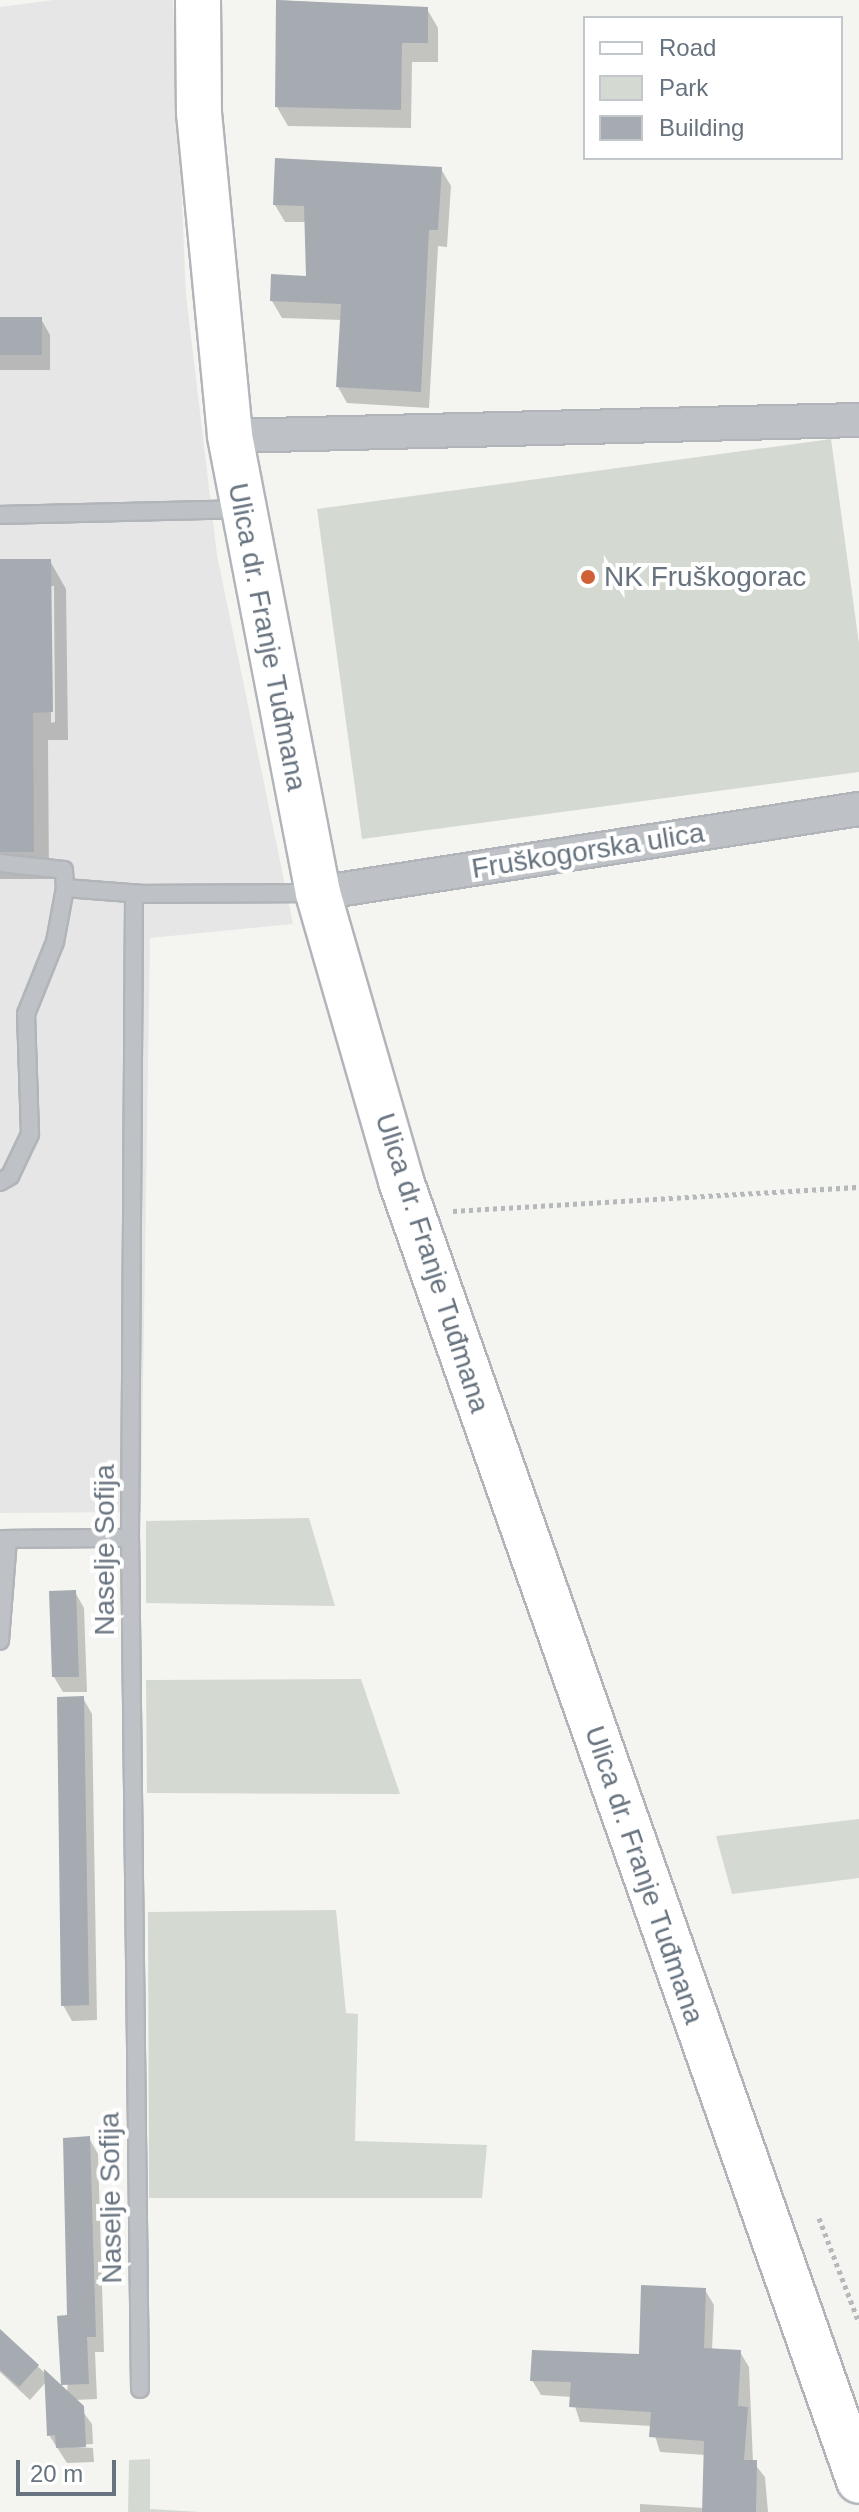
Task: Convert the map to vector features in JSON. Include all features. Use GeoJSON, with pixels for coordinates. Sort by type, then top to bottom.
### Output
{"type":"FeatureCollection","features":[{"type":"Feature","properties":{"kind":"main road","name":"Ulica dr. Franje Tuđmana"},"geometry":{"type":"LineString","coordinates":[[198,0],[199,113],[230,436],[240,509],[318,893],[412,1213],[859,2481]]}},
{"type":"Feature","properties":{"kind":"street"},"geometry":{"type":"LineString","coordinates":[[230,436],[859,420]]}},
{"type":"Feature","properties":{"kind":"street","name":"Fruškogorska ulica"},"geometry":{"type":"LineString","coordinates":[[318,893],[859,809]]}},
{"type":"Feature","properties":{"kind":"lane"},"geometry":{"type":"LineString","coordinates":[[0,515],[240,509]]}},
{"type":"Feature","properties":{"kind":"lane"},"geometry":{"type":"LineString","coordinates":[[0,863],[64,870],[65,888],[55,942],[26,1014],[30,1134],[10,1176],[0,1182]]}},
{"type":"Feature","properties":{"kind":"lane"},"geometry":{"type":"LineString","coordinates":[[65,888],[145,894],[318,893]]}},
{"type":"Feature","properties":{"kind":"lane","name":"Naselje Sofija"},"geometry":{"type":"LineString","coordinates":[[140,2389],[130,1538],[134,894],[145,894]]}},
{"type":"Feature","properties":{"kind":"lane"},"geometry":{"type":"LineString","coordinates":[[0,1641],[4,1539],[130,1538]]}},
{"type":"Feature","properties":{"kind":"path"},"geometry":{"type":"LineString","coordinates":[[412,1213],[859,1187]]}},
{"type":"Feature","properties":{"kind":"path"},"geometry":{"type":"LineString","coordinates":[[819,2218],[859,2323]]}},
{"type":"Feature","properties":{"kind":"shaded area"},"geometry":{"type":"Polygon","coordinates":[[[54,0],[173,0],[186,295],[217,555],[293,924],[150,938],[141,1512],[0,1513],[0,7],[54,0]]]}},
{"type":"Feature","properties":{"kind":"green space","name":"NK Fruškogorac"},"geometry":{"type":"Polygon","coordinates":[[[831,439],[859,644],[859,772],[362,839],[317,509],[831,439]]]}},
{"type":"Feature","properties":{"kind":"green space"},"geometry":{"type":"Polygon","coordinates":[[[309,1518],[335,1606],[146,1603],[146,1521],[309,1518]]]}},
{"type":"Feature","properties":{"kind":"green space"},"geometry":{"type":"Polygon","coordinates":[[[361,1679],[400,1794],[147,1793],[146,1680],[361,1679]]]}},
{"type":"Feature","properties":{"kind":"green space"},"geometry":{"type":"Polygon","coordinates":[[[859,1819],[859,1878],[732,1894],[716,1836],[859,1819]]]}},
{"type":"Feature","properties":{"kind":"green space"},"geometry":{"type":"Polygon","coordinates":[[[336,1910],[346,2013],[358,2014],[355,2141],[487,2145],[482,2198],[149,2198],[148,1912],[336,1910]]]}},
{"type":"Feature","properties":{"kind":"green space"},"geometry":{"type":"Polygon","coordinates":[[[150,2459],[150,2509],[200,2512],[128,2512],[129,2460],[150,2459]]]}},
{"type":"Feature","properties":{"kind":"building"},"geometry":{"type":"Polygon","coordinates":[[[276,0],[428,7],[428,43],[402,43],[401,110],[275,107],[276,0]]]}},
{"type":"Feature","properties":{"kind":"building"},"geometry":{"type":"Polygon","coordinates":[[[275,158],[442,167],[438,230],[429,230],[421,392],[336,387],[341,304],[270,301],[271,274],[306,276],[304,206],[273,205],[275,158]]]}},
{"type":"Feature","properties":{"kind":"building"},"geometry":{"type":"Polygon","coordinates":[[[0,317],[42,317],[42,355],[0,355],[0,317]]]}},
{"type":"Feature","properties":{"kind":"building"},"geometry":{"type":"Polygon","coordinates":[[[0,559],[51,559],[53,712],[33,713],[34,852],[0,852],[0,559]]]}},
{"type":"Feature","properties":{"kind":"building"},"geometry":{"type":"Polygon","coordinates":[[[76,1590],[79,1677],[52,1677],[49,1591],[76,1590]]]}},
{"type":"Feature","properties":{"kind":"building"},"geometry":{"type":"Polygon","coordinates":[[[84,1696],[89,2005],[61,2006],[57,1697],[84,1696]]]}},
{"type":"Feature","properties":{"kind":"building"},"geometry":{"type":"Polygon","coordinates":[[[90,2136],[96,2337],[87,2337],[89,2384],[61,2385],[57,2316],[67,2315],[63,2138],[90,2136]]]}},
{"type":"Feature","properties":{"kind":"building"},"geometry":{"type":"Polygon","coordinates":[[[641,2285],[706,2288],[704,2348],[741,2350],[738,2406],[748,2407],[744,2460],[757,2460],[756,2512],[702,2512],[704,2441],[649,2437],[651,2412],[569,2407],[571,2382],[530,2381],[532,2350],[639,2354],[641,2285]]]}},
{"type":"Feature","properties":{"kind":"building"},"geometry":{"type":"Polygon","coordinates":[[[0,2329],[39,2365],[19,2387],[0,2370],[0,2329]]]}},
{"type":"Feature","properties":{"kind":"building"},"geometry":{"type":"Polygon","coordinates":[[[44,2369],[84,2406],[86,2447],[56,2448],[55,2435],[47,2436],[44,2369]]]}},
{"type":"Feature","properties":{"kind":"place","name":"NK Fruškogorac"},"geometry":{"type":"Point","coordinates":[588,577]}}]}
